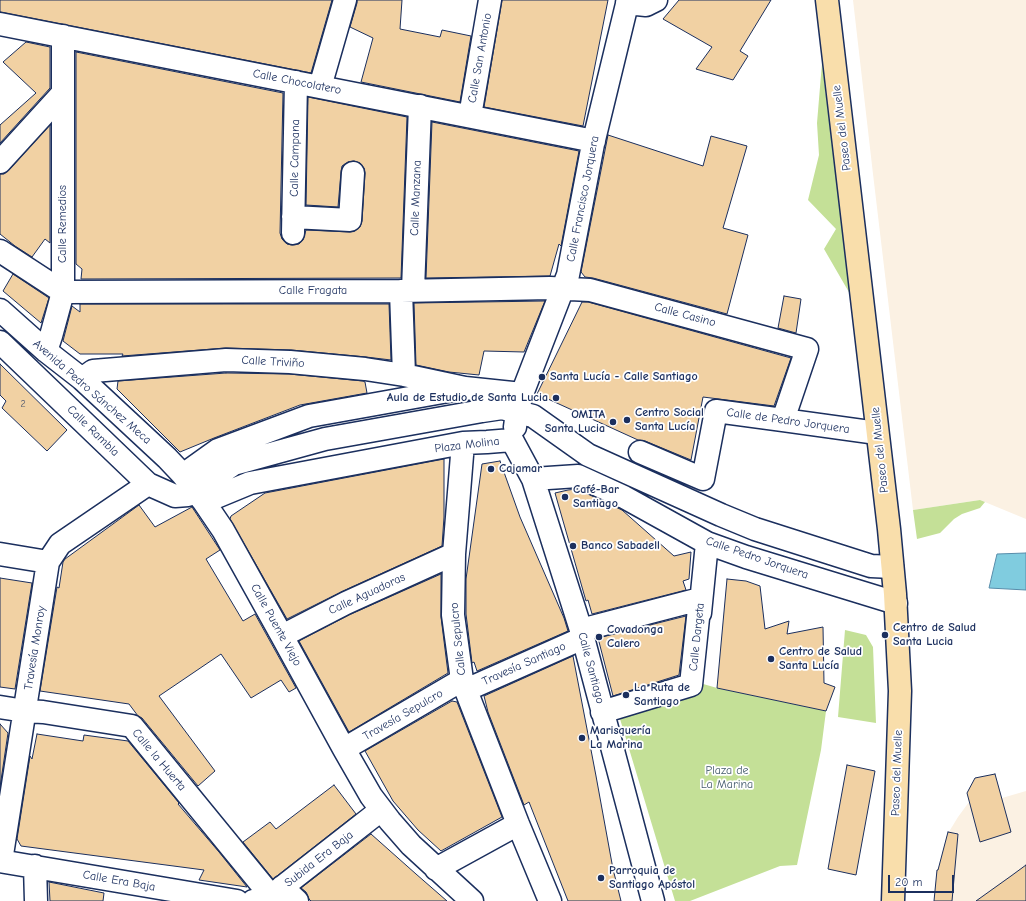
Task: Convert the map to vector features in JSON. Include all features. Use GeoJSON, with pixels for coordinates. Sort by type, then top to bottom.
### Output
{"type":"FeatureCollection","features":[{"type":"Feature","properties":{"kind":"main road","name":"Paseo del Muelle"},"geometry":{"type":"LineString","coordinates":[[827,0],[896,603],[900,691],[893,901]]}},
{"type":"Feature","properties":{"kind":"street"},"geometry":{"type":"LineString","coordinates":[[320,87],[344,0]]}},
{"type":"Feature","properties":{"kind":"street","name":"Calle San Antonio"},"geometry":{"type":"LineString","coordinates":[[470,116],[490,0]]}},
{"type":"Feature","properties":{"kind":"street"},"geometry":{"type":"LineString","coordinates":[[628,1],[646,5],[656,0]]}},
{"type":"Feature","properties":{"kind":"street","name":"Calle Francisco Jorquera"},"geometry":{"type":"LineString","coordinates":[[520,403],[568,275],[594,141],[628,1]]}},
{"type":"Feature","properties":{"kind":"street","name":"Calle Chocolatero"},"geometry":{"type":"LineString","coordinates":[[0,24],[594,141]]}},
{"type":"Feature","properties":{"kind":"street","name":"Calle Remedios"},"geometry":{"type":"LineString","coordinates":[[46,351],[63,292],[63,36]]}},
{"type":"Feature","properties":{"kind":"street","name":"Calle Campana"},"geometry":{"type":"LineString","coordinates":[[296,82],[293,225],[350,220],[353,173]]}},
{"type":"Feature","properties":{"kind":"street"},"geometry":{"type":"LineString","coordinates":[[0,162],[63,94]]}},
{"type":"Feature","properties":{"kind":"street","name":"Calle Manzana"},"geometry":{"type":"LineString","coordinates":[[404,375],[407,290],[420,106]]}},
{"type":"Feature","properties":{"kind":"street"},"geometry":{"type":"LineString","coordinates":[[0,251],[63,292]]}},
{"type":"Feature","properties":{"kind":"street","name":"Calle Fragata"},"geometry":{"type":"LineString","coordinates":[[63,292],[562,289]]}},
{"type":"Feature","properties":{"kind":"street","name":"Calle Casino"},"geometry":{"type":"LineString","coordinates":[[562,289],[590,290],[807,349],[783,420]]}},
{"type":"Feature","properties":{"kind":"street","name":"Avenida Pedro Sánchez Meca"},"geometry":{"type":"LineString","coordinates":[[0,310],[46,351],[82,379],[167,458],[194,489]]}},
{"type":"Feature","properties":{"kind":"street","name":"Calle Rambla"},"geometry":{"type":"LineString","coordinates":[[0,342],[148,484],[175,496],[188,495],[194,489]]}},
{"type":"Feature","properties":{"kind":"street","name":"Calle Triviño"},"geometry":{"type":"LineString","coordinates":[[82,379],[93,371],[226,360],[290,362],[365,369],[404,375],[465,388]]}},
{"type":"Feature","properties":{"kind":"street"},"geometry":{"type":"LineString","coordinates":[[194,489],[218,450],[309,416],[465,388],[520,403],[533,416],[588,455],[721,515],[755,529],[870,566],[892,568]]}},
{"type":"Feature","properties":{"kind":"street"},"geometry":{"type":"LineString","coordinates":[[194,489],[234,464],[325,440],[502,408],[520,403]]}},
{"type":"Feature","properties":{"kind":"street","name":"Plaza Molina"},"geometry":{"type":"LineString","coordinates":[[194,489],[250,483],[463,443],[512,440],[520,403]]}},
{"type":"Feature","properties":{"kind":"street","name":"Calle de Pedro Jorquera"},"geometry":{"type":"LineString","coordinates":[[640,452],[703,479],[716,411],[877,433]]}},
{"type":"Feature","properties":{"kind":"street","name":"Calle Santiago"},"geometry":{"type":"LineString","coordinates":[[512,440],[533,478],[582,634],[653,901]]}},
{"type":"Feature","properties":{"kind":"street","name":"Calle Sepulcro"},"geometry":{"type":"LineString","coordinates":[[463,443],[454,554],[453,615],[464,685],[518,824],[550,901]]}},
{"type":"Feature","properties":{"kind":"street","name":"Calle Pedro Jorquera"},"geometry":{"type":"LineString","coordinates":[[533,478],[578,476],[624,497],[707,543],[746,557],[896,603]]}},
{"type":"Feature","properties":{"kind":"street","name":"Travesía Monroy"},"geometry":{"type":"LineString","coordinates":[[0,861],[48,562],[60,544],[148,484]]}},
{"type":"Feature","properties":{"kind":"street","name":"Calle Puente Viejo"},"geometry":{"type":"LineString","coordinates":[[194,489],[222,530],[358,775],[381,810],[411,845],[472,901]]}},
{"type":"Feature","properties":{"kind":"street","name":"Calle Dargeta"},"geometry":{"type":"LineString","coordinates":[[602,712],[692,686],[707,543]]}},
{"type":"Feature","properties":{"kind":"street"},"geometry":{"type":"LineString","coordinates":[[0,554],[48,562]]}},
{"type":"Feature","properties":{"kind":"street","name":"Calle Aguadoras"},"geometry":{"type":"LineString","coordinates":[[282,636],[346,603],[454,554]]}},
{"type":"Feature","properties":{"kind":"street","name":"Travesía Santiago"},"geometry":{"type":"LineString","coordinates":[[464,685],[582,634],[700,599],[691,685],[602,712]]}},
{"type":"Feature","properties":{"kind":"street","name":"Travesía Sepulcro"},"geometry":{"type":"LineString","coordinates":[[344,749],[464,685]]}},
{"type":"Feature","properties":{"kind":"street","name":"Calle la Huerta"},"geometry":{"type":"LineString","coordinates":[[0,707],[132,726],[276,896]]}},
{"type":"Feature","properties":{"kind":"street","name":"Subida Era Baja"},"geometry":{"type":"LineString","coordinates":[[276,896],[381,810]]}},
{"type":"Feature","properties":{"kind":"street"},"geometry":{"type":"LineString","coordinates":[[436,869],[518,824]]}},
{"type":"Feature","properties":{"kind":"street","name":"Calle Era Baja"},"geometry":{"type":"LineString","coordinates":[[0,861],[237,901]]}},
{"type":"Feature","properties":{"kind":"street"},"geometry":{"type":"LineString","coordinates":[[35,866],[36,901]]}},
{"type":"Feature","properties":{"kind":"shaded area"},"geometry":{"type":"Polygon","coordinates":[[[853,0],[1026,0],[1026,519],[980,500],[913,510],[853,0]]]}},
{"type":"Feature","properties":{"kind":"shaded area"},"geometry":{"type":"Polygon","coordinates":[[[995,774],[1002,798],[1026,791],[1026,901],[934,901],[937,870],[947,835],[969,802],[967,793],[975,778],[995,774]]]}},
{"type":"Feature","properties":{"kind":"green space"},"geometry":{"type":"Polygon","coordinates":[[[822,63],[850,294],[824,249],[836,229],[808,200],[819,155],[817,123],[822,63]]]}},
{"type":"Feature","properties":{"kind":"green space"},"geometry":{"type":"Polygon","coordinates":[[[980,500],[985,502],[980,508],[962,514],[954,519],[940,533],[917,539],[913,510],[980,500]]]}},
{"type":"Feature","properties":{"kind":"green space"},"geometry":{"type":"Polygon","coordinates":[[[845,630],[866,635],[873,647],[876,723],[838,717],[845,630]]]}},
{"type":"Feature","properties":{"kind":"green space","name":"Plaza de La Marina"},"geometry":{"type":"Polygon","coordinates":[[[686,679],[717,688],[826,711],[821,750],[797,865],[780,866],[690,901],[675,901],[614,699],[686,679]]]}},
{"type":"Feature","properties":{"kind":"water"},"geometry":{"type":"Polygon","coordinates":[[[1026,553],[1026,590],[989,588],[997,554],[1026,553]]]}},
{"type":"Feature","properties":{"kind":"building"},"geometry":{"type":"Polygon","coordinates":[[[0,0],[332,0],[311,73],[0,12],[0,0]]]}},
{"type":"Feature","properties":{"kind":"building"},"geometry":{"type":"Polygon","coordinates":[[[357,0],[402,0],[400,29],[440,37],[442,30],[471,36],[460,102],[361,82],[373,38],[350,27],[357,0]]]}},
{"type":"Feature","properties":{"kind":"building"},"geometry":{"type":"Polygon","coordinates":[[[502,0],[608,0],[583,126],[484,107],[502,0]]]}},
{"type":"Feature","properties":{"kind":"building"},"geometry":{"type":"Polygon","coordinates":[[[679,0],[771,0],[740,51],[748,56],[733,80],[696,69],[712,47],[663,19],[679,0]]]}},
{"type":"Feature","properties":{"kind":"building"},"geometry":{"type":"Polygon","coordinates":[[[26,42],[50,47],[50,88],[0,143],[0,125],[36,93],[3,62],[26,42]]]}},
{"type":"Feature","properties":{"kind":"building"},"geometry":{"type":"Polygon","coordinates":[[[76,52],[283,93],[280,233],[282,239],[287,244],[292,245],[299,244],[303,240],[306,230],[350,232],[355,231],[360,227],[362,221],[365,173],[364,168],[360,163],[354,161],[348,162],[342,166],[338,207],[306,205],[308,97],[407,117],[401,278],[81,279],[82,269],[76,264],[76,52]]]}},
{"type":"Feature","properties":{"kind":"building"},"geometry":{"type":"Polygon","coordinates":[[[432,122],[579,151],[561,246],[559,244],[550,276],[426,278],[432,122]]]}},
{"type":"Feature","properties":{"kind":"building"},"geometry":{"type":"Polygon","coordinates":[[[50,125],[50,243],[45,239],[32,257],[0,234],[0,174],[4,174],[9,170],[50,125]]]}},
{"type":"Feature","properties":{"kind":"building"},"geometry":{"type":"Polygon","coordinates":[[[608,135],[703,166],[711,136],[747,146],[723,228],[748,235],[727,314],[585,277],[581,272],[608,135]]]}},
{"type":"Feature","properties":{"kind":"building"},"geometry":{"type":"Polygon","coordinates":[[[13,274],[49,298],[41,323],[3,291],[13,274]]]}},
{"type":"Feature","properties":{"kind":"building"},"geometry":{"type":"Polygon","coordinates":[[[784,296],[801,299],[796,333],[778,328],[784,296]]]}},
{"type":"Feature","properties":{"kind":"building"},"geometry":{"type":"Polygon","coordinates":[[[545,301],[524,352],[484,351],[479,375],[449,372],[416,365],[414,303],[545,301]]]}},
{"type":"Feature","properties":{"kind":"building"},"geometry":{"type":"Polygon","coordinates":[[[582,302],[588,302],[791,358],[774,406],[703,397],[691,460],[645,441],[638,440],[537,394],[582,302]]]}},
{"type":"Feature","properties":{"kind":"building"},"geometry":{"type":"Polygon","coordinates":[[[80,304],[389,304],[391,360],[291,350],[226,348],[122,356],[123,354],[80,354],[63,341],[72,306],[80,312],[80,304]]]}},
{"type":"Feature","properties":{"kind":"building"},"geometry":{"type":"Polygon","coordinates":[[[0,364],[67,430],[47,451],[2,408],[6,401],[0,395],[0,364]]]}},
{"type":"Feature","properties":{"kind":"building"},"geometry":{"type":"Polygon","coordinates":[[[226,373],[289,374],[363,381],[365,382],[367,393],[300,405],[180,452],[117,389],[118,381],[226,373]]]}},
{"type":"Feature","properties":{"kind":"building"},"geometry":{"type":"Polygon","coordinates":[[[444,459],[444,517],[442,546],[341,592],[287,619],[230,519],[231,516],[265,493],[444,459]]]}},
{"type":"Feature","properties":{"kind":"building"},"geometry":{"type":"Polygon","coordinates":[[[500,461],[520,517],[564,618],[568,631],[477,671],[474,662],[472,663],[466,614],[466,579],[482,464],[500,461]]]}},
{"type":"Feature","properties":{"kind":"building"},"geometry":{"type":"Polygon","coordinates":[[[577,489],[622,510],[674,556],[691,552],[689,579],[683,581],[686,590],[592,614],[588,600],[586,601],[555,493],[577,489]]]}},
{"type":"Feature","properties":{"kind":"building"},"geometry":{"type":"Polygon","coordinates":[[[139,505],[155,527],[192,507],[220,550],[206,559],[243,621],[255,614],[296,688],[289,692],[281,680],[251,698],[221,654],[159,696],[215,771],[198,786],[129,704],[40,691],[57,587],[59,588],[63,562],[139,505]]]}},
{"type":"Feature","properties":{"kind":"building"},"geometry":{"type":"Polygon","coordinates":[[[441,574],[441,617],[448,673],[349,732],[299,641],[351,614],[441,574]]]}},
{"type":"Feature","properties":{"kind":"building"},"geometry":{"type":"Polygon","coordinates":[[[0,578],[32,583],[15,689],[0,687],[0,578]]]}},
{"type":"Feature","properties":{"kind":"building","name":"Centro de Salud Santa Lucía"},"geometry":{"type":"Polygon","coordinates":[[[727,579],[746,581],[760,586],[765,629],[789,621],[787,634],[823,627],[824,683],[835,687],[826,711],[717,688],[727,579]]]}},
{"type":"Feature","properties":{"kind":"building"},"geometry":{"type":"Polygon","coordinates":[[[686,616],[679,675],[613,696],[598,638],[686,616]]]}},
{"type":"Feature","properties":{"kind":"building"},"geometry":{"type":"Polygon","coordinates":[[[573,656],[613,869],[621,901],[568,901],[529,802],[524,805],[488,712],[484,696],[573,656]]]}},
{"type":"Feature","properties":{"kind":"building"},"geometry":{"type":"Polygon","coordinates":[[[452,701],[457,702],[502,817],[441,851],[418,830],[393,801],[365,751],[452,701]]]}},
{"type":"Feature","properties":{"kind":"building"},"geometry":{"type":"Polygon","coordinates":[[[0,724],[8,733],[0,787],[0,724]]]}},
{"type":"Feature","properties":{"kind":"building"},"geometry":{"type":"Polygon","coordinates":[[[37,734],[83,741],[84,735],[128,741],[247,887],[199,880],[204,870],[21,846],[17,839],[30,756],[32,759],[37,734]]]}},
{"type":"Feature","properties":{"kind":"building"},"geometry":{"type":"Polygon","coordinates":[[[847,765],[875,771],[856,875],[828,869],[847,765]]]}},
{"type":"Feature","properties":{"kind":"building"},"geometry":{"type":"Polygon","coordinates":[[[995,774],[1011,832],[980,842],[967,793],[975,778],[995,774]]]}},
{"type":"Feature","properties":{"kind":"building"},"geometry":{"type":"Polygon","coordinates":[[[334,785],[356,814],[273,879],[243,842],[270,822],[276,829],[334,785]]]}},
{"type":"Feature","properties":{"kind":"building"},"geometry":{"type":"Polygon","coordinates":[[[948,832],[958,834],[952,901],[934,901],[937,870],[948,832]]]}},
{"type":"Feature","properties":{"kind":"building"},"geometry":{"type":"Polygon","coordinates":[[[371,834],[447,901],[311,901],[306,892],[301,888],[371,834]]]}},
{"type":"Feature","properties":{"kind":"building"},"geometry":{"type":"Polygon","coordinates":[[[1026,865],[1026,901],[976,901],[1011,876],[1026,865]]]}},
{"type":"Feature","properties":{"kind":"building"},"geometry":{"type":"Polygon","coordinates":[[[49,882],[104,893],[103,901],[50,901],[49,882]]]}},
{"type":"Feature","properties":{"kind":"place","name":"Santa Lucía - Calle Santiago"},"geometry":{"type":"Point","coordinates":[542,377]}},
{"type":"Feature","properties":{"kind":"place","name":"Aula de Estudio de Santa Lucia"},"geometry":{"type":"Point","coordinates":[556,398]}},
{"type":"Feature","properties":{"kind":"place","name":"Centro Social Santa Lucía"},"geometry":{"type":"Point","coordinates":[627,420]}},
{"type":"Feature","properties":{"kind":"place","name":"OMITA Santa Lucia"},"geometry":{"type":"Point","coordinates":[613,422]}},
{"type":"Feature","properties":{"kind":"place","name":"Cajamar"},"geometry":{"type":"Point","coordinates":[491,469]}},
{"type":"Feature","properties":{"kind":"place","name":"Café-Bar Santiago"},"geometry":{"type":"Point","coordinates":[565,497]}},
{"type":"Feature","properties":{"kind":"place","name":"Banco Sabadell"},"geometry":{"type":"Point","coordinates":[573,546]}},
{"type":"Feature","properties":{"kind":"place","name":"Centro de Salud Santa Lucia"},"geometry":{"type":"Point","coordinates":[885,635]}},
{"type":"Feature","properties":{"kind":"place","name":"Covadonga Calero"},"geometry":{"type":"Point","coordinates":[599,637]}},
{"type":"Feature","properties":{"kind":"place","name":"Centro de Salud Santa Lucía"},"geometry":{"type":"Point","coordinates":[771,659]}},
{"type":"Feature","properties":{"kind":"place","name":"La Ruta de Santiago"},"geometry":{"type":"Point","coordinates":[626,695]}},
{"type":"Feature","properties":{"kind":"place","name":"Marisquería La Marina"},"geometry":{"type":"Point","coordinates":[582,738]}},
{"type":"Feature","properties":{"kind":"place","name":"Parroquia de Santiago Apóstol"},"geometry":{"type":"Point","coordinates":[601,878]}}]}
